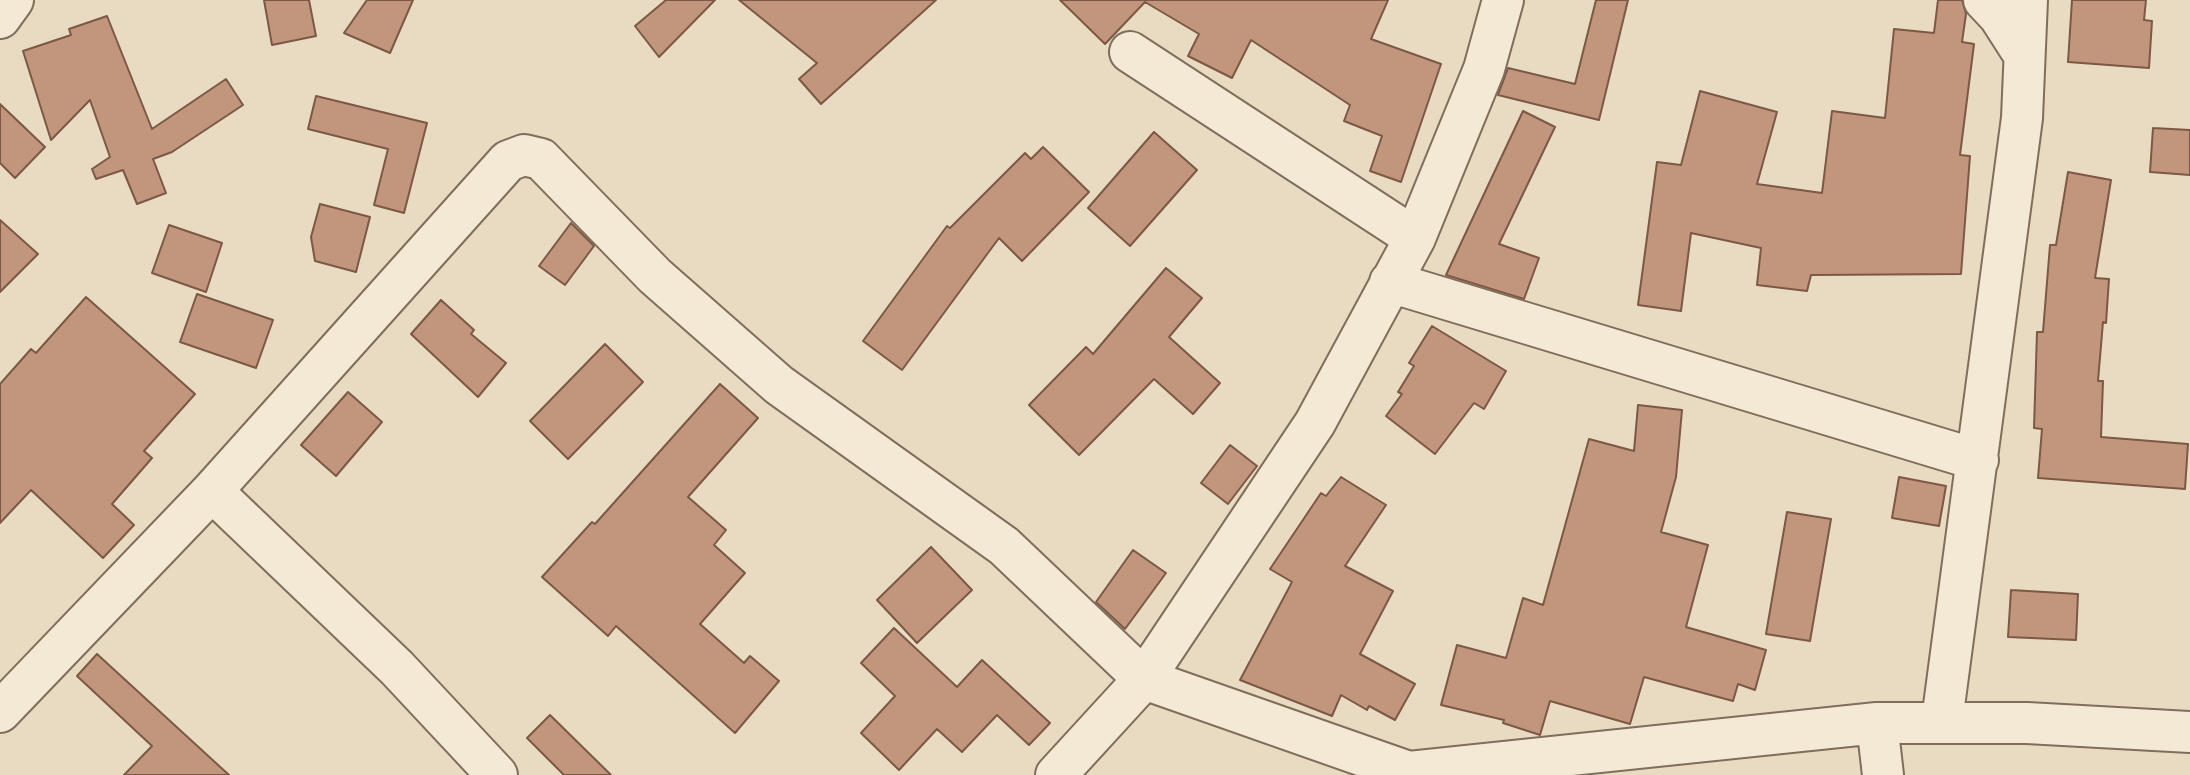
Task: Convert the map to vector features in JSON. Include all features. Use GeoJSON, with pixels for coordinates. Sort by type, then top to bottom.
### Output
{"type":"FeatureCollection","features":[{"type":"Feature","properties":{"kind":"street"},"geometry":{"type":"LineString","coordinates":[[0,18],[13,0]]}},
{"type":"Feature","properties":{"kind":"street"},"geometry":{"type":"LineString","coordinates":[[1056,775],[1144,679],[1315,423],[1415,238],[1484,69],[1503,0]]}},
{"type":"Feature","properties":{"kind":"street"},"geometry":{"type":"LineString","coordinates":[[1984,0],[1999,16],[2024,55]]}},
{"type":"Feature","properties":{"kind":"street"},"geometry":{"type":"LineString","coordinates":[[1942,721],[2022,118],[2027,0]]}},
{"type":"Feature","properties":{"kind":"street"},"geometry":{"type":"LineString","coordinates":[[1130,52],[1415,238]]}},
{"type":"Feature","properties":{"kind":"street"},"geometry":{"type":"LineString","coordinates":[[0,712],[212,491],[508,161],[524,155],[541,159],[655,276],[779,385],[1004,546],[1144,679],[1409,774],[1877,723],[1942,721],[2190,732]]}},
{"type":"Feature","properties":{"kind":"street"},"geometry":{"type":"LineString","coordinates":[[1390,282],[1978,460]]}},
{"type":"Feature","properties":{"kind":"street"},"geometry":{"type":"LineString","coordinates":[[212,491],[397,668],[497,775]]}},
{"type":"Feature","properties":{"kind":"street"},"geometry":{"type":"LineString","coordinates":[[1877,723],[1883,775]]}},
{"type":"Feature","properties":{"kind":"building"},"geometry":{"type":"Polygon","coordinates":[[[264,0],[309,0],[316,36],[272,45],[264,0]]]}},
{"type":"Feature","properties":{"kind":"building"},"geometry":{"type":"Polygon","coordinates":[[[367,0],[413,0],[390,53],[344,33],[367,0]]]}},
{"type":"Feature","properties":{"kind":"building"},"geometry":{"type":"Polygon","coordinates":[[[666,0],[715,0],[659,57],[635,26],[666,0]]]}},
{"type":"Feature","properties":{"kind":"building"},"geometry":{"type":"Polygon","coordinates":[[[739,0],[936,0],[821,104],[799,79],[817,63],[739,0]]]}},
{"type":"Feature","properties":{"kind":"building"},"geometry":{"type":"Polygon","coordinates":[[[1060,0],[1388,0],[1371,39],[1441,64],[1401,182],[1370,171],[1382,136],[1344,121],[1350,105],[1251,40],[1232,78],[1188,56],[1199,34],[1145,2],[1105,44],[1060,0]]]}},
{"type":"Feature","properties":{"kind":"building"},"geometry":{"type":"Polygon","coordinates":[[[1596,0],[1628,0],[1599,120],[1498,95],[1508,68],[1575,84],[1596,0]]]}},
{"type":"Feature","properties":{"kind":"building"},"geometry":{"type":"Polygon","coordinates":[[[1938,0],[1962,0],[1966,14],[1962,42],[1974,44],[1960,155],[1970,156],[1961,274],[1811,275],[1807,291],[1757,285],[1761,248],[1691,233],[1681,311],[1638,305],[1657,162],[1681,165],[1700,91],[1777,112],[1757,184],[1822,193],[1832,111],[1885,118],[1894,29],[1934,33],[1938,0]]]}},
{"type":"Feature","properties":{"kind":"building"},"geometry":{"type":"Polygon","coordinates":[[[2072,0],[2146,0],[2144,20],[2152,21],[2149,68],[2068,62],[2072,0]]]}},
{"type":"Feature","properties":{"kind":"building"},"geometry":{"type":"Polygon","coordinates":[[[107,16],[152,129],[226,79],[243,105],[172,152],[153,159],[166,193],[137,204],[123,170],[96,179],[92,169],[110,157],[90,100],[51,140],[23,51],[71,35],[69,29],[107,16]]]}},
{"type":"Feature","properties":{"kind":"building"},"geometry":{"type":"Polygon","coordinates":[[[316,96],[427,123],[404,213],[374,205],[388,149],[308,129],[316,96]]]}},
{"type":"Feature","properties":{"kind":"building"},"geometry":{"type":"Polygon","coordinates":[[[0,104],[45,147],[15,178],[0,163],[0,104]]]}},
{"type":"Feature","properties":{"kind":"building"},"geometry":{"type":"Polygon","coordinates":[[[1523,111],[1555,127],[1499,244],[1539,258],[1524,299],[1446,275],[1523,111]]]}},
{"type":"Feature","properties":{"kind":"building"},"geometry":{"type":"Polygon","coordinates":[[[2153,128],[2190,130],[2190,175],[2150,172],[2153,128]]]}},
{"type":"Feature","properties":{"kind":"building"},"geometry":{"type":"Polygon","coordinates":[[[1154,132],[1197,170],[1130,246],[1088,208],[1154,132]]]}},
{"type":"Feature","properties":{"kind":"building"},"geometry":{"type":"Polygon","coordinates":[[[1043,147],[1089,192],[1022,261],[999,238],[902,370],[863,341],[947,226],[950,228],[1025,153],[1031,159],[1043,147]]]}},
{"type":"Feature","properties":{"kind":"building"},"geometry":{"type":"Polygon","coordinates":[[[2068,172],[2111,180],[2095,278],[2109,279],[2098,381],[2103,381],[2101,437],[2188,444],[2185,489],[2038,478],[2042,429],[2034,428],[2037,332],[2043,332],[2050,245],[2056,245],[2068,172]]]}},
{"type":"Feature","properties":{"kind":"building"},"geometry":{"type":"Polygon","coordinates":[[[320,204],[370,217],[356,272],[315,261],[311,237],[320,204]]]}},
{"type":"Feature","properties":{"kind":"building"},"geometry":{"type":"Polygon","coordinates":[[[0,220],[38,254],[0,292],[0,220]]]}},
{"type":"Feature","properties":{"kind":"building"},"geometry":{"type":"Polygon","coordinates":[[[571,223],[594,246],[565,285],[539,266],[571,223]]]}},
{"type":"Feature","properties":{"kind":"building"},"geometry":{"type":"Polygon","coordinates":[[[169,225],[222,243],[206,292],[152,273],[169,225]]]}},
{"type":"Feature","properties":{"kind":"building"},"geometry":{"type":"Polygon","coordinates":[[[1166,268],[1202,298],[1169,337],[1220,383],[1193,414],[1154,379],[1079,455],[1029,405],[1086,347],[1093,354],[1166,268]]]}},
{"type":"Feature","properties":{"kind":"building"},"geometry":{"type":"Polygon","coordinates":[[[197,294],[273,320],[256,368],[180,342],[197,294]]]}},
{"type":"Feature","properties":{"kind":"building"},"geometry":{"type":"Polygon","coordinates":[[[86,297],[195,394],[144,451],[152,458],[112,504],[134,525],[103,558],[31,490],[0,523],[0,384],[31,349],[36,353],[86,297]]]}},
{"type":"Feature","properties":{"kind":"building"},"geometry":{"type":"Polygon","coordinates":[[[441,300],[474,330],[471,334],[506,363],[478,397],[411,334],[441,300]]]}},
{"type":"Feature","properties":{"kind":"building"},"geometry":{"type":"Polygon","coordinates":[[[1432,326],[1506,371],[1484,409],[1474,403],[1435,454],[1386,416],[1402,394],[1398,392],[1414,366],[1409,363],[1432,326]]]}},
{"type":"Feature","properties":{"kind":"building"},"geometry":{"type":"Polygon","coordinates":[[[605,344],[643,382],[568,459],[530,421],[605,344]]]}},
{"type":"Feature","properties":{"kind":"building"},"geometry":{"type":"Polygon","coordinates":[[[720,384],[758,418],[688,497],[726,530],[714,545],[745,573],[700,624],[744,663],[750,656],[779,681],[735,733],[616,626],[608,636],[542,577],[592,522],[595,524],[720,384]]]}},
{"type":"Feature","properties":{"kind":"building"},"geometry":{"type":"Polygon","coordinates":[[[348,392],[382,422],[336,476],[301,445],[348,392]]]}},
{"type":"Feature","properties":{"kind":"building"},"geometry":{"type":"Polygon","coordinates":[[[1638,405],[1682,410],[1676,477],[1661,532],[1708,545],[1686,627],[1766,650],[1755,690],[1738,684],[1733,701],[1644,677],[1630,724],[1550,701],[1540,735],[1503,723],[1504,720],[1441,705],[1457,645],[1506,658],[1523,598],[1543,605],[1589,439],[1634,451],[1638,405]]]}},
{"type":"Feature","properties":{"kind":"building"},"geometry":{"type":"Polygon","coordinates":[[[1230,445],[1257,466],[1228,504],[1201,483],[1230,445]]]}},
{"type":"Feature","properties":{"kind":"building"},"geometry":{"type":"Polygon","coordinates":[[[1341,477],[1386,505],[1345,566],[1393,591],[1360,654],[1415,684],[1395,720],[1369,706],[1367,710],[1341,695],[1332,716],[1240,680],[1292,582],[1270,569],[1321,493],[1326,496],[1341,477]]]}},
{"type":"Feature","properties":{"kind":"building"},"geometry":{"type":"Polygon","coordinates":[[[1899,477],[1946,486],[1939,526],[1892,518],[1899,477]]]}},
{"type":"Feature","properties":{"kind":"building"},"geometry":{"type":"Polygon","coordinates":[[[1787,512],[1831,519],[1810,641],[1766,634],[1787,512]]]}},
{"type":"Feature","properties":{"kind":"building"},"geometry":{"type":"Polygon","coordinates":[[[931,547],[972,590],[917,643],[877,600],[931,547]]]}},
{"type":"Feature","properties":{"kind":"building"},"geometry":{"type":"Polygon","coordinates":[[[1133,550],[1166,573],[1125,629],[1096,602],[1133,550]]]}},
{"type":"Feature","properties":{"kind":"building"},"geometry":{"type":"Polygon","coordinates":[[[2011,590],[2078,594],[2076,640],[2008,637],[2011,590]]]}},
{"type":"Feature","properties":{"kind":"building"},"geometry":{"type":"Polygon","coordinates":[[[894,628],[957,687],[982,660],[1050,723],[1029,745],[997,715],[962,752],[937,729],[899,770],[861,733],[895,696],[861,663],[894,628]]]}},
{"type":"Feature","properties":{"kind":"building"},"geometry":{"type":"Polygon","coordinates":[[[97,654],[229,775],[124,775],[152,746],[77,676],[97,654]]]}},
{"type":"Feature","properties":{"kind":"building"},"geometry":{"type":"Polygon","coordinates":[[[550,715],[611,775],[564,775],[527,738],[550,715]]]}}]}
